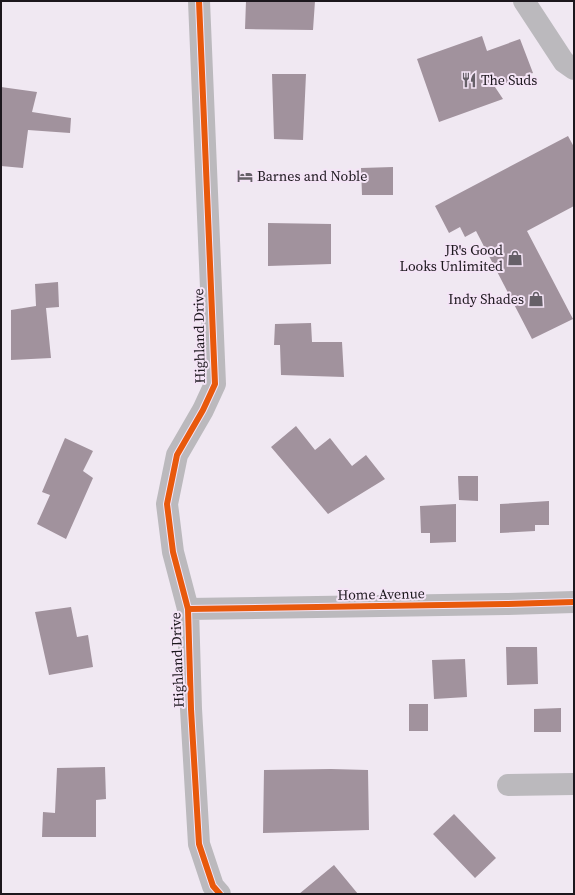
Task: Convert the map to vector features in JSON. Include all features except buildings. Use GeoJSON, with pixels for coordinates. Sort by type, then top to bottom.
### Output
{"type":"FeatureCollection","features":[{"type":"Feature","properties":{"kind":"street","name":"Highland Drive"},"geometry":{"type":"LineString","coordinates":[[199,1],[214,384],[203,410],[177,455],[168,504],[173,552],[188,609],[191,709],[199,844],[213,886],[220,894]]}},
{"type":"Feature","properties":{"kind":"street"},"geometry":{"type":"LineString","coordinates":[[524,1],[564,62],[574,70]]}},
{"type":"Feature","properties":{"kind":"street","name":"Home Avenue"},"geometry":{"type":"LineString","coordinates":[[188,609],[574,602]]}},
{"type":"Feature","properties":{"kind":"street"},"geometry":{"type":"LineString","coordinates":[[508,785],[574,784]]}},
{"type":"Feature","properties":{"kind":"cycle path"},"geometry":{"type":"LineString","coordinates":[[199,1],[215,384],[203,410],[177,455],[167,504],[173,552],[188,609],[191,709],[199,844],[213,886],[220,894]]}},
{"type":"Feature","properties":{"kind":"cycle path"},"geometry":{"type":"LineString","coordinates":[[188,609],[574,602]]}},
{"type":"Feature","properties":{"kind":"place","name":"The Suds"},"geometry":{"type":"Point","coordinates":[469,80]}},
{"type":"Feature","properties":{"kind":"place","name":"Barnes and Noble"},"geometry":{"type":"Point","coordinates":[245,176]}},
{"type":"Feature","properties":{"kind":"place","name":"JR's Good Looks Unlimited"},"geometry":{"type":"Point","coordinates":[515,258]}},
{"type":"Feature","properties":{"kind":"place","name":"Indy Shades"},"geometry":{"type":"Point","coordinates":[536,299]}}]}
